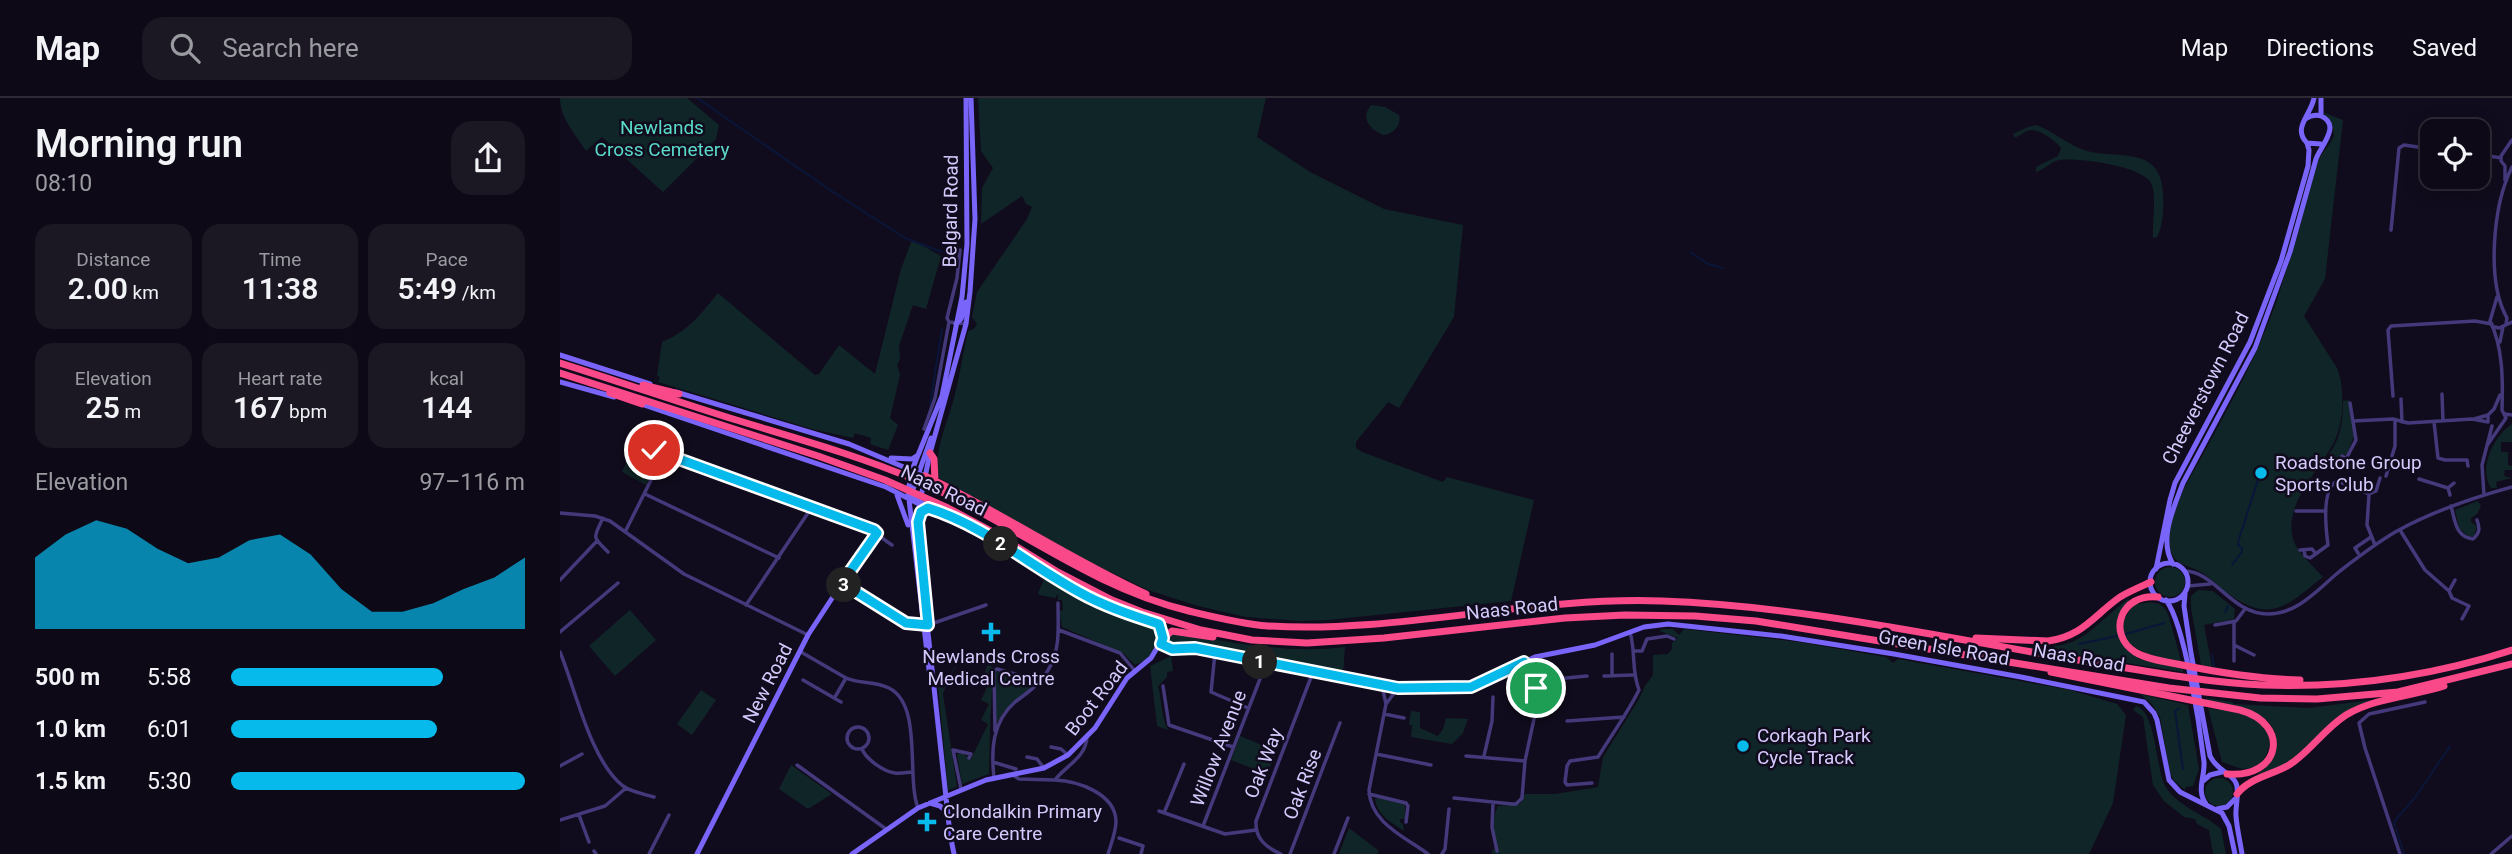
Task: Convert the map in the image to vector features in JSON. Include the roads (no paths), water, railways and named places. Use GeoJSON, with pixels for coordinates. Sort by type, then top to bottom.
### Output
{"type":"FeatureCollection","features":[{"type":"Feature","properties":{"kind":"highway","name":"Naas Road"},"geometry":{"type":"LineString","coordinates":[[560,363],[816,444],[935,485],[995,512],[1094,569],[1182,610],[1253,625],[1327,626],[1564,604],[1653,600],[1733,604],[2216,682],[2291,685],[2360,681],[2437,670],[2512,650]]}},
{"type":"Feature","properties":{"kind":"highway"},"geometry":{"type":"LineString","coordinates":[[560,374],[642,404]]}},
{"type":"Feature","properties":{"kind":"highway","name":"Naas Road"},"geometry":{"type":"LineString","coordinates":[[560,374],[818,456],[904,493],[932,500],[991,531],[1085,587],[1142,612],[1181,625],[1252,640],[1325,642],[1565,618],[1663,615],[1756,621],[2169,688],[2260,698],[2317,699],[2398,692],[2512,664]]}},
{"type":"Feature","properties":{"kind":"highway"},"geometry":{"type":"LineString","coordinates":[[611,379],[680,394]]}},
{"type":"Feature","properties":{"kind":"highway"},"geometry":{"type":"LineString","coordinates":[[930,453],[934,459],[935,485]]}},
{"type":"Feature","properties":{"kind":"highway"},"geometry":{"type":"LineString","coordinates":[[922,475],[935,485]]}},
{"type":"Feature","properties":{"kind":"highway"},"geometry":{"type":"LineString","coordinates":[[1044,569],[1114,606],[1181,625]]}},
{"type":"Feature","properties":{"kind":"highway"},"geometry":{"type":"LineString","coordinates":[[1947,638],[2060,639],[2082,629],[2118,598],[2151,582]]}},
{"type":"Feature","properties":{"kind":"highway"},"geometry":{"type":"LineString","coordinates":[[2158,597],[2146,596],[2134,600],[2121,618],[2120,628],[2125,641],[2135,652],[2144,656],[2249,677],[2360,681]]}},
{"type":"Feature","properties":{"kind":"highway"},"geometry":{"type":"LineString","coordinates":[[1162,641],[1172,631],[1230,640],[1252,640]]}},
{"type":"Feature","properties":{"kind":"highway"},"geometry":{"type":"LineString","coordinates":[[1975,655],[2240,710],[2259,717],[2266,724],[2273,740],[2270,756],[2257,771],[2245,775],[2225,773]]}},
{"type":"Feature","properties":{"kind":"highway"},"geometry":{"type":"LineString","coordinates":[[2236,797],[2247,784],[2292,763],[2333,724],[2357,709],[2420,694],[2498,668]]}},
{"type":"Feature","properties":{"kind":"main road","name":"Belgard Road"},"geometry":{"type":"LineString","coordinates":[[951,358],[952,323],[964,285],[967,244],[966,98]]}},
{"type":"Feature","properties":{"kind":"main road","name":"Belgard Road"},"geometry":{"type":"LineString","coordinates":[[925,626],[918,502],[922,475],[966,324],[975,219],[971,98]]}},
{"type":"Feature","properties":{"kind":"main road","name":"Cheeverstown Road"},"geometry":{"type":"LineString","coordinates":[[2156,569],[2169,500],[2175,483],[2250,342],[2281,261],[2308,166],[2309,150],[2300,130],[2312,109],[2314,98]]}},
{"type":"Feature","properties":{"kind":"main road","name":"Cheeverstown Road"},"geometry":{"type":"LineString","coordinates":[[2173,564],[2167,545],[2176,502],[2183,483],[2255,348],[2290,252],[2321,145],[2329,138],[2330,127],[2321,116],[2321,98]]}},
{"type":"Feature","properties":{"kind":"main road"},"geometry":{"type":"LineString","coordinates":[[2305,119],[2312,115],[2321,116]]}},
{"type":"Feature","properties":{"kind":"main road"},"geometry":{"type":"LineString","coordinates":[[2307,143],[2321,145]]}},
{"type":"Feature","properties":{"kind":"main road","name":"Belgard Road"},"geometry":{"type":"LineString","coordinates":[[952,323],[961,319],[970,292]]}},
{"type":"Feature","properties":{"kind":"main road","name":"Belgard Road"},"geometry":{"type":"LineString","coordinates":[[904,493],[943,396],[959,331],[966,324]]}},
{"type":"Feature","properties":{"kind":"main road"},"geometry":{"type":"LineString","coordinates":[[560,355],[849,444],[922,475]]}},
{"type":"Feature","properties":{"kind":"main road","name":"Naas Road"},"geometry":{"type":"LineString","coordinates":[[560,382],[642,404],[904,493]]}},
{"type":"Feature","properties":{"kind":"main road"},"geometry":{"type":"LineString","coordinates":[[912,537],[903,506],[904,493],[922,475],[925,453],[939,422]]}},
{"type":"Feature","properties":{"kind":"main road"},"geometry":{"type":"LineString","coordinates":[[887,458],[912,459],[920,453]]}},
{"type":"Feature","properties":{"kind":"main road"},"geometry":{"type":"LineString","coordinates":[[904,493],[928,508],[937,510]]}},
{"type":"Feature","properties":{"kind":"main road"},"geometry":{"type":"LineString","coordinates":[[904,493],[925,626],[954,854]]}},
{"type":"Feature","properties":{"kind":"main road"},"geometry":{"type":"LineString","coordinates":[[918,502],[1044,569],[1095,600],[1159,624],[1162,641],[1172,649],[1189,647],[1398,688]]}},
{"type":"Feature","properties":{"kind":"main road"},"geometry":{"type":"LineString","coordinates":[[918,516],[928,508]]}},
{"type":"Feature","properties":{"kind":"main road"},"geometry":{"type":"LineString","coordinates":[[2185,593],[2176,599],[2158,597],[2152,590],[2151,582],[2156,569],[2165,564],[2173,564],[2185,571],[2188,578],[2184,606],[2187,653]]}},
{"type":"Feature","properties":{"kind":"main road"},"geometry":{"type":"LineString","coordinates":[[842,583],[898,619],[910,625],[925,626]]}},
{"type":"Feature","properties":{"kind":"main road","name":"New Road"},"geometry":{"type":"LineString","coordinates":[[697,854],[808,635],[842,583]]}},
{"type":"Feature","properties":{"kind":"main road"},"geometry":{"type":"LineString","coordinates":[[2166,600],[2176,616],[2187,653],[2198,713],[2204,764],[2201,796],[2207,804],[2222,813],[2229,826],[2235,854]]}},
{"type":"Feature","properties":{"kind":"main road","name":"Green Isle Road"},"geometry":{"type":"LineString","coordinates":[[1398,688],[1471,687],[1546,654],[1595,645],[1644,627],[1668,624],[1781,636],[1968,666],[2144,702],[2154,713],[2169,780],[2177,790],[2207,804]]}},
{"type":"Feature","properties":{"kind":"main road","name":"Boot Road"},"geometry":{"type":"LineString","coordinates":[[852,854],[918,808],[994,778],[1044,768],[1068,755],[1087,737],[1124,683],[1151,658],[1162,641]]}},
{"type":"Feature","properties":{"kind":"main road"},"geometry":{"type":"LineString","coordinates":[[2198,713],[2214,765],[2236,785],[2237,827],[2242,854]]}},
{"type":"Feature","properties":{"kind":"main road"},"geometry":{"type":"LineString","coordinates":[[2188,795],[2210,775],[2225,773]]}},
{"type":"Feature","properties":{"kind":"main road"},"geometry":{"type":"LineString","coordinates":[[2217,809],[2227,807],[2236,797]]}},
{"type":"Feature","properties":{"kind":"main road"},"geometry":{"type":"LineString","coordinates":[[930,803],[940,806],[948,814]]}},
{"type":"Feature","properties":{"kind":"street"},"geometry":{"type":"LineString","coordinates":[[2501,158],[2509,150],[2512,140]]}},
{"type":"Feature","properties":{"kind":"street"},"geometry":{"type":"LineString","coordinates":[[2391,230],[2399,148],[2404,145],[2420,147]]}},
{"type":"Feature","properties":{"kind":"street"},"geometry":{"type":"LineString","coordinates":[[2490,156],[2501,158]]}},
{"type":"Feature","properties":{"kind":"street"},"geometry":{"type":"LineString","coordinates":[[2500,346],[2492,315],[2497,296],[2496,224],[2505,182],[2505,166],[2501,158]]}},
{"type":"Feature","properties":{"kind":"street"},"geometry":{"type":"LineString","coordinates":[[2505,166],[2512,167],[2505,182]]}},
{"type":"Feature","properties":{"kind":"street","name":"Belgard Road"},"geometry":{"type":"LineString","coordinates":[[924,429],[936,398],[952,323],[947,318],[957,278],[960,250]]}},
{"type":"Feature","properties":{"kind":"street"},"geometry":{"type":"LineString","coordinates":[[2497,296],[2504,313],[2505,325],[2500,346],[2505,421]]}},
{"type":"Feature","properties":{"kind":"street"},"geometry":{"type":"LineString","coordinates":[[2393,396],[2388,330],[2391,326],[2475,321],[2504,313],[2512,317]]}},
{"type":"Feature","properties":{"kind":"street"},"geometry":{"type":"LineString","coordinates":[[2475,321],[2493,326],[2512,322]]}},
{"type":"Feature","properties":{"kind":"street"},"geometry":{"type":"LineString","coordinates":[[952,323],[966,324]]}},
{"type":"Feature","properties":{"kind":"street"},"geometry":{"type":"LineString","coordinates":[[2353,421],[2395,419],[2402,422],[2434,422],[2472,419],[2488,415],[2502,392]]}},
{"type":"Feature","properties":{"kind":"street"},"geometry":{"type":"LineString","coordinates":[[2441,394],[2443,421]]}},
{"type":"Feature","properties":{"kind":"street"},"geometry":{"type":"LineString","coordinates":[[2401,399],[2402,422]]}},
{"type":"Feature","properties":{"kind":"street"},"geometry":{"type":"LineString","coordinates":[[2350,403],[2356,440],[2344,457],[2352,461]]}},
{"type":"Feature","properties":{"kind":"street"},"geometry":{"type":"LineString","coordinates":[[2494,409],[2512,417]]}},
{"type":"Feature","properties":{"kind":"street"},"geometry":{"type":"LineString","coordinates":[[2484,495],[2482,465],[2488,444],[2488,415]]}},
{"type":"Feature","properties":{"kind":"street"},"geometry":{"type":"LineString","coordinates":[[2488,444],[2498,427],[2512,417]]}},
{"type":"Feature","properties":{"kind":"street"},"geometry":{"type":"LineString","coordinates":[[2386,477],[2395,446],[2395,419]]}},
{"type":"Feature","properties":{"kind":"street"},"geometry":{"type":"LineString","coordinates":[[2472,419],[2498,427]]}},
{"type":"Feature","properties":{"kind":"street"},"geometry":{"type":"LineString","coordinates":[[2434,422],[2438,458],[2467,460],[2468,466]]}},
{"type":"Feature","properties":{"kind":"street"},"geometry":{"type":"LineString","coordinates":[[654,450],[863,525],[878,531],[892,545]]}},
{"type":"Feature","properties":{"kind":"street"},"geometry":{"type":"LineString","coordinates":[[625,532],[664,454]]}},
{"type":"Feature","properties":{"kind":"street"},"geometry":{"type":"LineString","coordinates":[[2382,461],[2390,464]]}},
{"type":"Feature","properties":{"kind":"street"},"geometry":{"type":"LineString","coordinates":[[2370,494],[2375,491],[2380,478]]}},
{"type":"Feature","properties":{"kind":"street"},"geometry":{"type":"LineString","coordinates":[[2419,479],[2448,488]]}},
{"type":"Feature","properties":{"kind":"street"},"geometry":{"type":"LineString","coordinates":[[2316,554],[2312,549],[2302,550],[2307,558],[2316,554],[2328,545],[2326,511],[2331,485],[2335,481],[2370,494]]}},
{"type":"Feature","properties":{"kind":"street"},"geometry":{"type":"LineString","coordinates":[[2448,488],[2454,483]]}},
{"type":"Feature","properties":{"kind":"street"},"geometry":{"type":"LineString","coordinates":[[2185,571],[2189,570],[2204,578],[2245,609],[2268,614],[2289,610],[2308,599],[2375,545],[2399,530],[2452,502],[2512,487]]}},
{"type":"Feature","properties":{"kind":"street"},"geometry":{"type":"LineString","coordinates":[[2448,488],[2458,530],[2463,537],[2473,539],[2478,534],[2477,520]]}},
{"type":"Feature","properties":{"kind":"street"},"geometry":{"type":"LineString","coordinates":[[645,494],[779,558]]}},
{"type":"Feature","properties":{"kind":"street"},"geometry":{"type":"LineString","coordinates":[[2370,494],[2367,518],[2375,545]]}},
{"type":"Feature","properties":{"kind":"street"},"geometry":{"type":"LineString","coordinates":[[746,605],[812,507]]}},
{"type":"Feature","properties":{"kind":"street"},"geometry":{"type":"LineString","coordinates":[[2297,512],[2326,511]]}},
{"type":"Feature","properties":{"kind":"street"},"geometry":{"type":"LineString","coordinates":[[560,513],[603,518],[684,575],[808,635]]}},
{"type":"Feature","properties":{"kind":"street"},"geometry":{"type":"LineString","coordinates":[[603,518],[594,534],[608,552]]}},
{"type":"Feature","properties":{"kind":"street"},"geometry":{"type":"LineString","coordinates":[[2399,530],[2425,570],[2449,591],[2452,598],[2469,606],[2462,619]]}},
{"type":"Feature","properties":{"kind":"street","name":"New Road"},"geometry":{"type":"LineString","coordinates":[[842,583],[878,531]]}},
{"type":"Feature","properties":{"kind":"street"},"geometry":{"type":"LineString","coordinates":[[2358,552],[2355,548],[2371,537]]}},
{"type":"Feature","properties":{"kind":"street"},"geometry":{"type":"LineString","coordinates":[[560,580],[597,541]]}},
{"type":"Feature","properties":{"kind":"street"},"geometry":{"type":"LineString","coordinates":[[2449,591],[2455,580]]}},
{"type":"Feature","properties":{"kind":"street"},"geometry":{"type":"LineString","coordinates":[[560,632],[618,583]]}},
{"type":"Feature","properties":{"kind":"street"},"geometry":{"type":"LineString","coordinates":[[2188,586],[2212,585]]}},
{"type":"Feature","properties":{"kind":"street"},"geometry":{"type":"LineString","coordinates":[[995,732],[1006,712],[1041,681],[1048,671],[1056,652],[1059,630],[1058,603]]}},
{"type":"Feature","properties":{"kind":"street"},"geometry":{"type":"LineString","coordinates":[[925,626],[986,605]]}},
{"type":"Feature","properties":{"kind":"street"},"geometry":{"type":"LineString","coordinates":[[2234,661],[2234,622],[2245,609]]}},
{"type":"Feature","properties":{"kind":"street"},"geometry":{"type":"LineString","coordinates":[[2215,625],[2234,622]]}},
{"type":"Feature","properties":{"kind":"street"},"geometry":{"type":"LineString","coordinates":[[1059,630],[1120,653],[1135,671]]}},
{"type":"Feature","properties":{"kind":"street"},"geometry":{"type":"LineString","coordinates":[[1592,783],[1567,785],[1564,782],[1567,766],[1570,761],[1598,757],[1632,707],[1639,690],[1633,675],[1630,632]]}},
{"type":"Feature","properties":{"kind":"street"},"geometry":{"type":"LineString","coordinates":[[1633,652],[1642,651],[1647,639],[1667,636],[1674,639]]}},
{"type":"Feature","properties":{"kind":"street"},"geometry":{"type":"LineString","coordinates":[[2234,645],[2254,655]]}},
{"type":"Feature","properties":{"kind":"street"},"geometry":{"type":"LineString","coordinates":[[560,652],[590,735],[611,774],[626,788],[654,797]]}},
{"type":"Feature","properties":{"kind":"street"},"geometry":{"type":"LineString","coordinates":[[800,652],[846,678],[879,683],[899,695],[909,718],[918,808]]}},
{"type":"Feature","properties":{"kind":"street"},"geometry":{"type":"LineString","coordinates":[[1215,653],[1211,692],[1248,708]]}},
{"type":"Feature","properties":{"kind":"street"},"geometry":{"type":"LineString","coordinates":[[1612,654],[1612,676]]}},
{"type":"Feature","properties":{"kind":"street"},"geometry":{"type":"LineString","coordinates":[[1454,798],[1493,803],[1516,804],[1520,801],[1537,705],[1536,688],[1524,662]]}},
{"type":"Feature","properties":{"kind":"street"},"geometry":{"type":"LineString","coordinates":[[994,778],[995,671],[997,668],[1041,681]]}},
{"type":"Feature","properties":{"kind":"street","name":"Oak Way"},"geometry":{"type":"LineString","coordinates":[[1256,830],[1256,821],[1313,672]]}},
{"type":"Feature","properties":{"kind":"street"},"geometry":{"type":"LineString","coordinates":[[1604,676],[1633,675]]}},
{"type":"Feature","properties":{"kind":"street"},"geometry":{"type":"LineString","coordinates":[[1536,688],[1566,678],[1587,676]]}},
{"type":"Feature","properties":{"kind":"street"},"geometry":{"type":"LineString","coordinates":[[834,698],[846,678]]}},
{"type":"Feature","properties":{"kind":"street","name":"Willow Avenue"},"geometry":{"type":"LineString","coordinates":[[1203,826],[1260,679]]}},
{"type":"Feature","properties":{"kind":"street"},"geometry":{"type":"LineString","coordinates":[[803,680],[841,702]]}},
{"type":"Feature","properties":{"kind":"street"},"geometry":{"type":"LineString","coordinates":[[1382,686],[1386,704],[1369,794],[1372,807],[1378,817],[1428,854]]}},
{"type":"Feature","properties":{"kind":"street"},"geometry":{"type":"LineString","coordinates":[[1163,687],[1168,725],[1233,747]]}},
{"type":"Feature","properties":{"kind":"street"},"geometry":{"type":"LineString","coordinates":[[1386,704],[1398,688]]}},
{"type":"Feature","properties":{"kind":"street"},"geometry":{"type":"LineString","coordinates":[[1483,757],[1492,721],[1493,697]]}},
{"type":"Feature","properties":{"kind":"street"},"geometry":{"type":"LineString","coordinates":[[2400,854],[2365,748],[2360,723],[2369,715],[2425,702]]}},
{"type":"Feature","properties":{"kind":"street"},"geometry":{"type":"LineString","coordinates":[[1384,714],[1404,718]]}},
{"type":"Feature","properties":{"kind":"street"},"geometry":{"type":"LineString","coordinates":[[1567,721],[1624,717]]}},
{"type":"Feature","properties":{"kind":"street","name":"Oak Rise"},"geometry":{"type":"LineString","coordinates":[[1290,854],[1340,723]]}},
{"type":"Feature","properties":{"kind":"street"},"geometry":{"type":"LineString","coordinates":[[854,727],[861,727],[868,734],[867,744],[862,748],[855,748],[847,741],[849,731],[854,727]]}},
{"type":"Feature","properties":{"kind":"street"},"geometry":{"type":"LineString","coordinates":[[1055,780],[1074,764],[1087,743],[1087,737]]}},
{"type":"Feature","properties":{"kind":"street","name":"Boot Road"},"geometry":{"type":"LineString","coordinates":[[1051,747],[1061,749],[1068,755]]}},
{"type":"Feature","properties":{"kind":"street"},"geometry":{"type":"LineString","coordinates":[[862,748],[864,754],[888,771],[896,774],[914,772]]}},
{"type":"Feature","properties":{"kind":"street"},"geometry":{"type":"LineString","coordinates":[[961,789],[953,750],[971,754],[970,758]]}},
{"type":"Feature","properties":{"kind":"street"},"geometry":{"type":"LineString","coordinates":[[560,766],[582,754]]}},
{"type":"Feature","properties":{"kind":"street"},"geometry":{"type":"LineString","coordinates":[[1376,754],[1431,765]]}},
{"type":"Feature","properties":{"kind":"street"},"geometry":{"type":"LineString","coordinates":[[1466,756],[1525,761]]}},
{"type":"Feature","properties":{"kind":"street"},"geometry":{"type":"LineString","coordinates":[[1027,757],[1037,759],[1044,768]]}},
{"type":"Feature","properties":{"kind":"street","name":"Boot Road"},"geometry":{"type":"LineString","coordinates":[[993,762],[1015,772]]}},
{"type":"Feature","properties":{"kind":"street"},"geometry":{"type":"LineString","coordinates":[[1184,764],[1162,812],[1229,835],[1256,830],[1264,845],[1280,854]]}},
{"type":"Feature","properties":{"kind":"street"},"geometry":{"type":"LineString","coordinates":[[797,765],[886,829]]}},
{"type":"Feature","properties":{"kind":"street"},"geometry":{"type":"LineString","coordinates":[[1015,772],[1019,779],[1068,781],[1088,788],[1110,806],[1116,821],[1108,854]]}},
{"type":"Feature","properties":{"kind":"street"},"geometry":{"type":"LineString","coordinates":[[560,820],[605,806],[626,788]]}},
{"type":"Feature","properties":{"kind":"street"},"geometry":{"type":"LineString","coordinates":[[1369,794],[1406,803],[1406,822]]}},
{"type":"Feature","properties":{"kind":"street"},"geometry":{"type":"LineString","coordinates":[[1493,803],[1492,827],[1496,850]]}},
{"type":"Feature","properties":{"kind":"street"},"geometry":{"type":"LineString","coordinates":[[1442,854],[1449,809]]}},
{"type":"Feature","properties":{"kind":"street"},"geometry":{"type":"LineString","coordinates":[[579,815],[589,842]]}},
{"type":"Feature","properties":{"kind":"street"},"geometry":{"type":"LineString","coordinates":[[649,854],[669,815]]}},
{"type":"Feature","properties":{"kind":"street"},"geometry":{"type":"LineString","coordinates":[[1334,854],[1348,818]]}},
{"type":"Feature","properties":{"kind":"street"},"geometry":{"type":"LineString","coordinates":[[2491,854],[2512,836]]}},
{"type":"Feature","properties":{"kind":"street"},"geometry":{"type":"LineString","coordinates":[[1119,838],[1143,846],[1141,854]]}},
{"type":"Feature","properties":{"kind":"waterway"},"geometry":{"type":"LineString","coordinates":[[697,98],[905,238],[942,252]]}},
{"type":"Feature","properties":{"kind":"waterway"},"geometry":{"type":"LineString","coordinates":[[1690,252],[1708,264],[1723,268]]}},
{"type":"Feature","properties":{"kind":"waterway"},"geometry":{"type":"LineString","coordinates":[[930,405],[942,329]]}},
{"type":"Feature","properties":{"kind":"waterway"},"geometry":{"type":"LineString","coordinates":[[2232,565],[2242,552],[2238,545],[2239,539],[2262,467]]}},
{"type":"Feature","properties":{"kind":"waterway"},"geometry":{"type":"LineString","coordinates":[[2225,612],[2228,606]]}},
{"type":"Feature","properties":{"kind":"waterway"},"geometry":{"type":"LineString","coordinates":[[2126,634],[2164,623]]}},
{"type":"Feature","properties":{"kind":"waterway"},"geometry":{"type":"LineString","coordinates":[[2079,644],[2117,636]]}},
{"type":"Feature","properties":{"kind":"waterway"},"geometry":{"type":"LineString","coordinates":[[2212,655],[2214,667]]}},
{"type":"Feature","properties":{"kind":"waterway"},"geometry":{"type":"LineString","coordinates":[[2180,708],[2175,711],[2183,769]]}},
{"type":"Feature","properties":{"kind":"waterway"},"geometry":{"type":"LineString","coordinates":[[2395,826],[2394,822],[2417,795],[2450,746]]}},
{"type":"Feature","properties":{"kind":"waterway"},"geometry":{"type":"LineString","coordinates":[[2396,829],[2404,854]]}},
{"type":"Feature","properties":{"kind":"place","name":"Roadstone Group Sports Club"},"geometry":{"type":"Point","coordinates":[2261,473]}},
{"type":"Feature","properties":{"kind":"place","name":"Newlands Cross Medical Centre"},"geometry":{"type":"Point","coordinates":[991,632]}},
{"type":"Feature","properties":{"kind":"place","name":"Corkagh Park Cycle Track"},"geometry":{"type":"Point","coordinates":[1743,746]}},
{"type":"Feature","properties":{"kind":"place","name":"Clondalkin Primary Care Centre"},"geometry":{"type":"Point","coordinates":[927,822]}},
{"type":"Feature","properties":{"kind":"park label","name":"Newlands Cross Cemetery"},"geometry":{"type":"Point","coordinates":[662,138]}}]}
